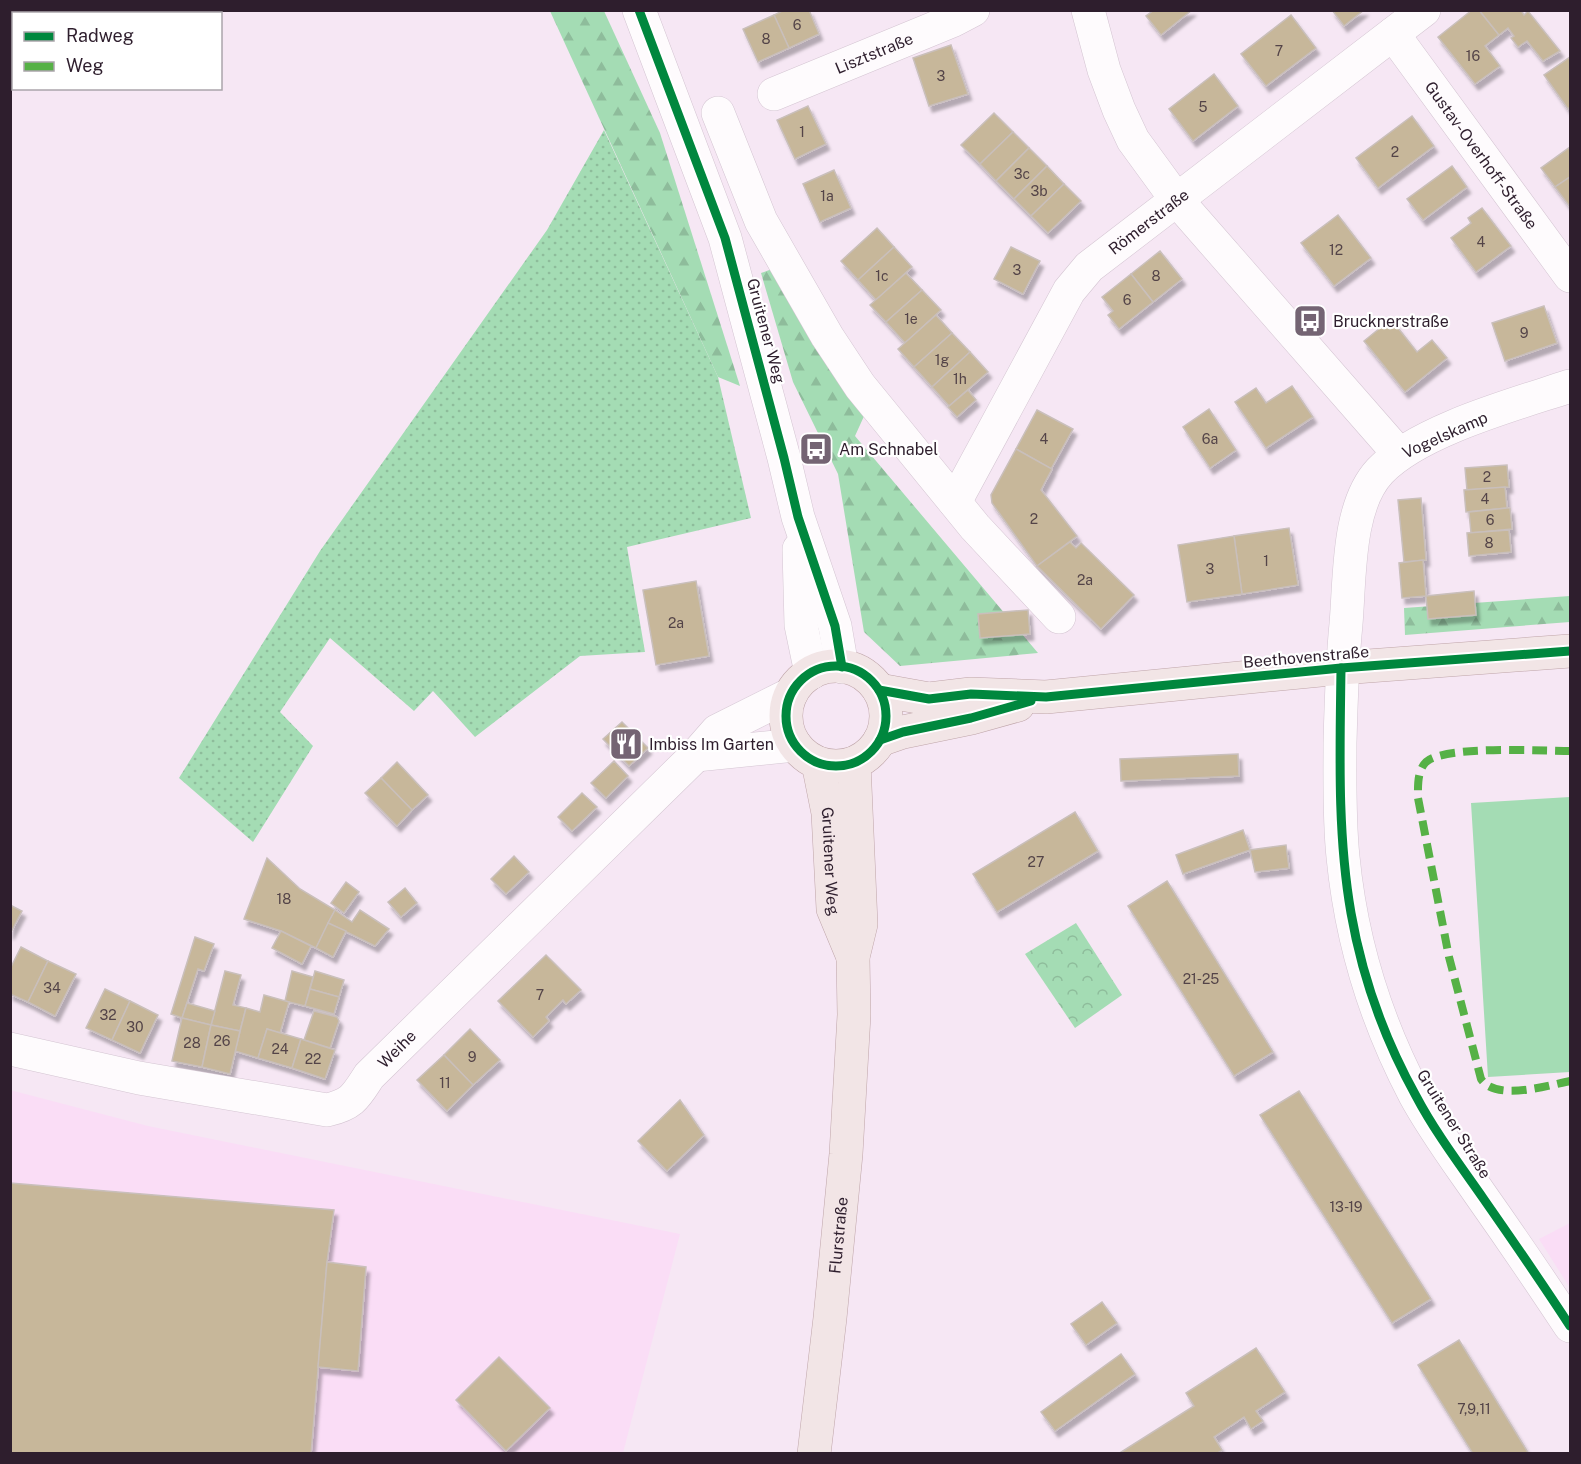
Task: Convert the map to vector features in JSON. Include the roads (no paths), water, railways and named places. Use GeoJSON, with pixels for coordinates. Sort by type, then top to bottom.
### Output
{"type":"FeatureCollection","features":[{"type":"Feature","properties":{"kind":"main road","name":"Beethovenstraße"},"geometry":{"type":"LineString","coordinates":[[879,690],[928,699],[971,694],[1046,697],[1341,668],[1570,651]]}},
{"type":"Feature","properties":{"kind":"main road"},"geometry":{"type":"LineString","coordinates":[[857,670],[869,678],[879,690],[886,715],[885,727],[873,751],[854,763],[834,766],[807,754],[789,732],[786,721],[787,709],[815,678],[857,670]]}},
{"type":"Feature","properties":{"kind":"main road","name":"Beethovenstraße"},"geometry":{"type":"LineString","coordinates":[[880,740],[903,732],[971,718],[1046,697]]}},
{"type":"Feature","properties":{"kind":"main road","name":"Gruitener Weg"},"geometry":{"type":"LineString","coordinates":[[807,754],[828,813],[833,909],[853,957]]}},
{"type":"Feature","properties":{"kind":"main road","name":"Gruitener Weg"},"geometry":{"type":"LineString","coordinates":[[854,763],[861,924],[853,957],[854,1015]]}},
{"type":"Feature","properties":{"kind":"main road","name":"Flurstraße"},"geometry":{"type":"LineString","coordinates":[[814,1454],[846,1154],[854,1015]]}},
{"type":"Feature","properties":{"kind":"street","name":"Gruitener Weg"},"geometry":{"type":"LineString","coordinates":[[639,10],[725,238],[798,518],[835,626],[815,678]]}},
{"type":"Feature","properties":{"kind":"street","name":"Lisztstraße"},"geometry":{"type":"LineString","coordinates":[[774,94],[954,20],[973,10]]}},
{"type":"Feature","properties":{"kind":"street"},"geometry":{"type":"LineString","coordinates":[[1088,10],[1104,70],[1119,110],[1134,140],[1176,199],[1399,454]]}},
{"type":"Feature","properties":{"kind":"street","name":"Römerstraße"},"geometry":{"type":"LineString","coordinates":[[955,502],[1074,285],[1089,267],[1424,10]]}},
{"type":"Feature","properties":{"kind":"street","name":"Gustav-Overhoff-Straße"},"geometry":{"type":"LineString","coordinates":[[1393,34],[1570,276]]}},
{"type":"Feature","properties":{"kind":"street"},"geometry":{"type":"LineString","coordinates":[[718,112],[761,221],[827,336],[860,386],[999,554],[1059,617]]}},
{"type":"Feature","properties":{"kind":"street","name":"Vogelskamp"},"geometry":{"type":"LineString","coordinates":[[1341,668],[1357,519],[1367,491],[1378,473],[1399,454],[1416,444],[1467,422],[1570,386]]}},
{"type":"Feature","properties":{"kind":"street","name":"Gruitener Straße"},"geometry":{"type":"LineString","coordinates":[[1341,668],[1340,790],[1343,855],[1351,914],[1378,1014],[1415,1096],[1439,1135],[1570,1326]]}},
{"type":"Feature","properties":{"kind":"street","name":"Weihe"},"geometry":{"type":"LineString","coordinates":[[10,1049],[139,1078],[327,1110],[343,1106],[355,1097],[369,1076],[717,731],[815,678]]}},
{"type":"Feature","properties":{"kind":"street"},"geometry":{"type":"LineString","coordinates":[[696,754],[807,754]]}},
{"type":"Feature","properties":{"kind":"place","name":"Brucknerstraße"},"geometry":{"type":"Point","coordinates":[1310,321]}},
{"type":"Feature","properties":{"kind":"place","name":"Am Schnabel"},"geometry":{"type":"Point","coordinates":[816,449]}},
{"type":"Feature","properties":{"kind":"place","name":"Imbiss Im Garten"},"geometry":{"type":"Point","coordinates":[626,744]}}]}
